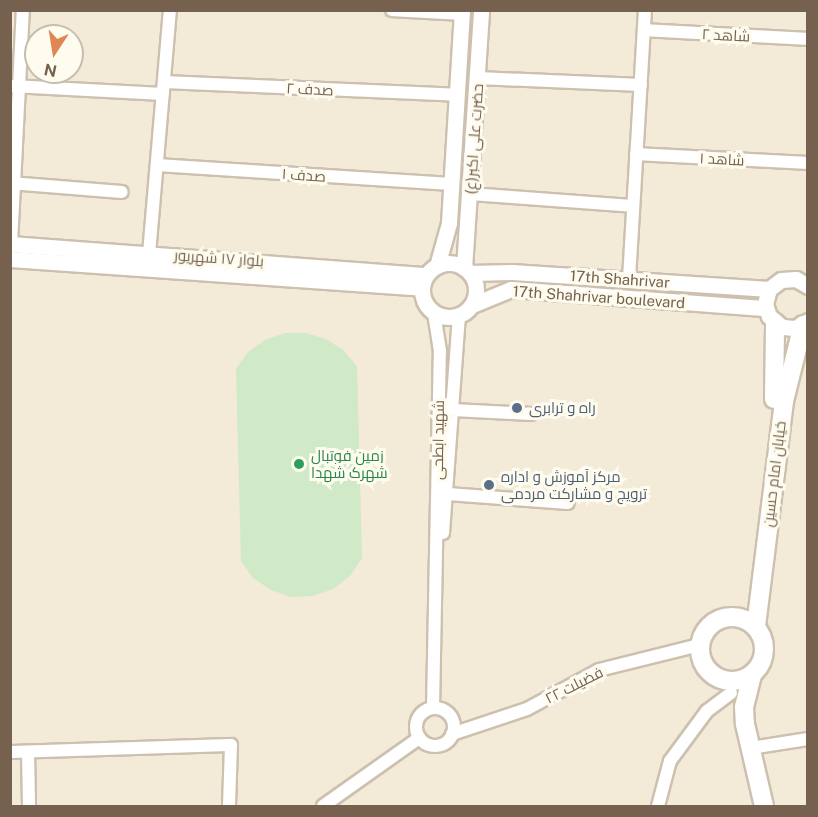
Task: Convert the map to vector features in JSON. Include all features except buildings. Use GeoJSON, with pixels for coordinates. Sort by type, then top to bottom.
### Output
{"type":"FeatureCollection","features":[{"type":"Feature","properties":{"kind":"main road","name":"خیابان امام حسین"},"geometry":{"type":"LineString","coordinates":[[750,622],[775,383],[770,315]]}},
{"type":"Feature","properties":{"kind":"main road","name":"خیابان امام حسین"},"geometry":{"type":"LineString","coordinates":[[750,622],[784,401],[805,323]]}},
{"type":"Feature","properties":{"kind":"main road"},"geometry":{"type":"LineString","coordinates":[[753,807],[731,687],[707,670],[699,645],[704,631],[715,620],[730,616],[750,622],[765,651],[752,675],[744,707],[764,807]]}},
{"type":"Feature","properties":{"kind":"main road"},"geometry":{"type":"LineString","coordinates":[[731,687],[752,675]]}},
{"type":"Feature","properties":{"kind":"street"},"geometry":{"type":"LineString","coordinates":[[11,249],[14,86],[23,10]]}},
{"type":"Feature","properties":{"kind":"street"},"geometry":{"type":"LineString","coordinates":[[149,254],[170,10]]}},
{"type":"Feature","properties":{"kind":"street"},"geometry":{"type":"LineString","coordinates":[[392,10],[462,12]]}},
{"type":"Feature","properties":{"kind":"street","name":"حضرت علی اکبر(ع)"},"geometry":{"type":"LineString","coordinates":[[467,270],[481,10]]}},
{"type":"Feature","properties":{"kind":"street"},"geometry":{"type":"LineString","coordinates":[[629,279],[645,10]]}},
{"type":"Feature","properties":{"kind":"street","name":"حضرت علی اکبر(ع)"},"geometry":{"type":"LineString","coordinates":[[428,276],[449,223],[462,12]]}},
{"type":"Feature","properties":{"kind":"street","name":"شاهد ۲"},"geometry":{"type":"LineString","coordinates":[[644,30],[807,39]]}},
{"type":"Feature","properties":{"kind":"street"},"geometry":{"type":"LineString","coordinates":[[478,78],[640,85]]}},
{"type":"Feature","properties":{"kind":"street","name":"صدف ۲"},"geometry":{"type":"LineString","coordinates":[[14,86],[457,95]]}},
{"type":"Feature","properties":{"kind":"street","name":"شاهد ۱"},"geometry":{"type":"LineString","coordinates":[[636,154],[807,163]]}},
{"type":"Feature","properties":{"kind":"street"},"geometry":{"type":"LineString","coordinates":[[453,162],[472,163]]}},
{"type":"Feature","properties":{"kind":"street","name":"صدف ۱"},"geometry":{"type":"LineString","coordinates":[[157,165],[452,184]]}},
{"type":"Feature","properties":{"kind":"street"},"geometry":{"type":"LineString","coordinates":[[12,183],[122,192]]}},
{"type":"Feature","properties":{"kind":"street"},"geometry":{"type":"LineString","coordinates":[[470,194],[633,206]]}},
{"type":"Feature","properties":{"kind":"street","name":"بلوار ۱۷ شهریور"},"geometry":{"type":"LineString","coordinates":[[11,249],[149,254],[428,276]]}},
{"type":"Feature","properties":{"kind":"street","name":"بلوار ۱۷ شهریور"},"geometry":{"type":"LineString","coordinates":[[11,249],[428,276]]}},
{"type":"Feature","properties":{"kind":"street"},"geometry":{"type":"LineString","coordinates":[[451,263],[467,270],[475,283],[465,310],[447,317],[434,313],[425,302],[428,276],[451,263]]}},
{"type":"Feature","properties":{"kind":"street","name":"17th Shahrivar"},"geometry":{"type":"LineString","coordinates":[[467,270],[770,290]]}},
{"type":"Feature","properties":{"kind":"street"},"geometry":{"type":"LineString","coordinates":[[770,315],[770,290],[786,279],[807,286]]}},
{"type":"Feature","properties":{"kind":"street","name":"17th Shahrivar boulevard"},"geometry":{"type":"LineString","coordinates":[[465,310],[511,289],[770,315],[790,328],[805,323]]}},
{"type":"Feature","properties":{"kind":"street","name":"شهید ابطحی"},"geometry":{"type":"LineString","coordinates":[[436,567],[448,494],[453,410],[465,310]]}},
{"type":"Feature","properties":{"kind":"street","name":"شهید ابطحی"},"geometry":{"type":"LineString","coordinates":[[433,708],[440,351],[434,313]]}},
{"type":"Feature","properties":{"kind":"street"},"geometry":{"type":"LineString","coordinates":[[453,410],[531,414]]}},
{"type":"Feature","properties":{"kind":"street"},"geometry":{"type":"LineString","coordinates":[[448,494],[568,503]]}},
{"type":"Feature","properties":{"kind":"street","name":"فضیلت ۲۲"},"geometry":{"type":"LineString","coordinates":[[452,734],[527,709],[599,670],[699,645]]}},
{"type":"Feature","properties":{"kind":"street"},"geometry":{"type":"LineString","coordinates":[[658,807],[670,761],[707,711],[731,687]]}},
{"type":"Feature","properties":{"kind":"street"},"geometry":{"type":"LineString","coordinates":[[433,708],[450,715],[452,734],[437,746],[419,738],[417,719],[433,708]]}},
{"type":"Feature","properties":{"kind":"street"},"geometry":{"type":"LineString","coordinates":[[323,807],[419,738]]}},
{"type":"Feature","properties":{"kind":"street"},"geometry":{"type":"LineString","coordinates":[[751,748],[807,740]]}},
{"type":"Feature","properties":{"kind":"street"},"geometry":{"type":"LineString","coordinates":[[10,752],[231,745],[229,807]]}},
{"type":"Feature","properties":{"kind":"street"},"geometry":{"type":"LineString","coordinates":[[28,752],[29,807]]}},
{"type":"Feature","properties":{"kind":"shaded area"},"geometry":{"type":"Polygon","coordinates":[[[11,11],[807,11],[807,806],[11,806],[11,11]]]}},
{"type":"Feature","properties":{"kind":"green space","name":"زمین فوتبال شهرک شهدا"},"geometry":{"type":"Polygon","coordinates":[[[285,333],[306,333],[326,339],[343,350],[357,366],[362,558],[350,576],[333,589],[313,596],[291,597],[271,590],[253,578],[241,561],[236,369],[248,352],[265,340],[285,333]]]}},
{"type":"Feature","properties":{"kind":"place","name":"راه و ترابری"},"geometry":{"type":"Point","coordinates":[517,408]}},
{"type":"Feature","properties":{"kind":"place","name":"زمین فوتبال شهرک شهدا"},"geometry":{"type":"Point","coordinates":[299,464]}},
{"type":"Feature","properties":{"kind":"place","name":"مرکز آموزش و اداره ترویج و مشارکت مردمی"},"geometry":{"type":"Point","coordinates":[489,485]}}]}
